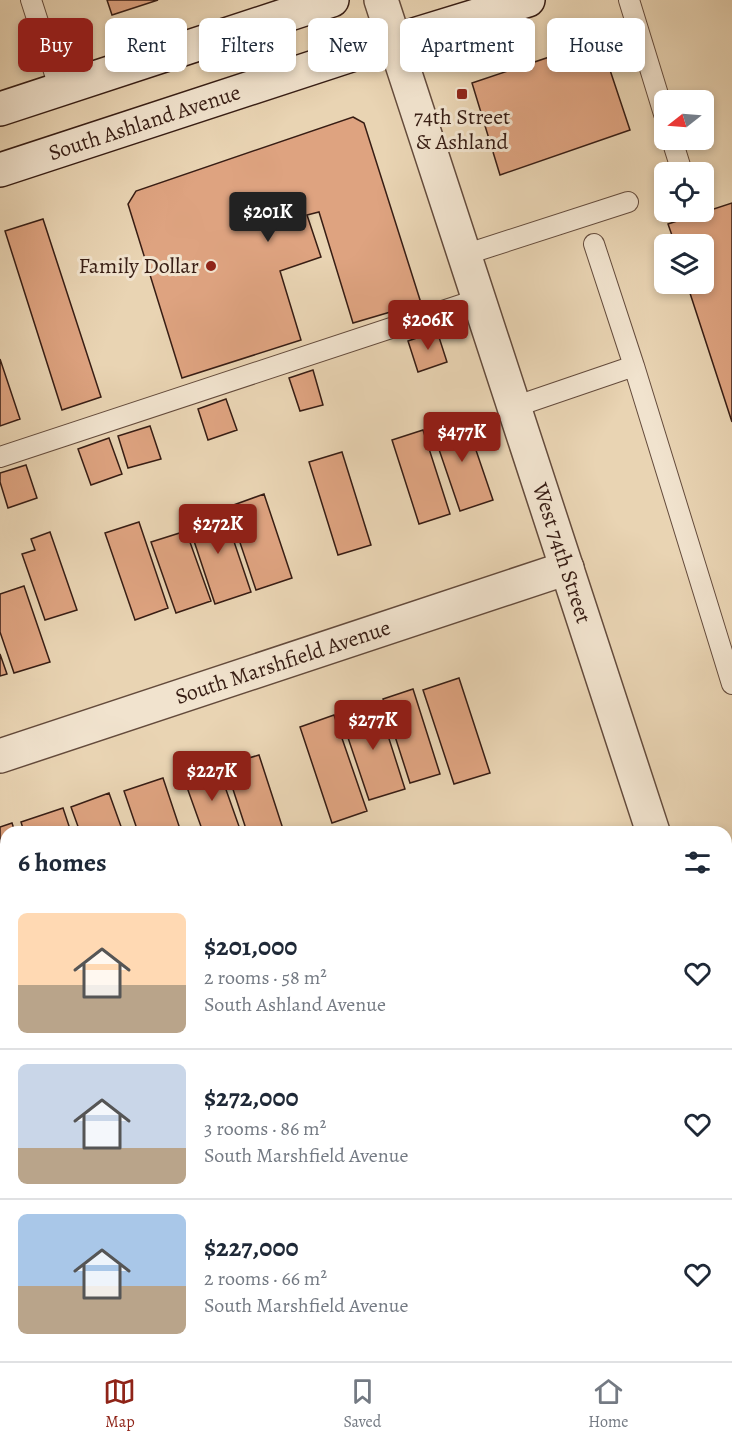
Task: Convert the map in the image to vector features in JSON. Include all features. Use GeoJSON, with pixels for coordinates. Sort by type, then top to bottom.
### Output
{"type":"FeatureCollection","features":[{"type":"Feature","properties":{"kind":"street"},"geometry":{"type":"LineString","coordinates":[[0,109],[332,0]]}},
{"type":"Feature","properties":{"kind":"street","name":"West 74th Street"},"geometry":{"type":"LineString","coordinates":[[381,0],[651,826]]}},
{"type":"Feature","properties":{"kind":"street","name":"South Ashland Avenue"},"geometry":{"type":"LineString","coordinates":[[0,170],[394,41],[528,0]]}},
{"type":"Feature","properties":{"kind":"street","name":"South Marshfield Avenue"},"geometry":{"type":"LineString","coordinates":[[0,756],[567,568]]}},
{"type":"Feature","properties":{"kind":"lane"},"geometry":{"type":"LineString","coordinates":[[31,0],[60,90]]}},
{"type":"Feature","properties":{"kind":"lane"},"geometry":{"type":"LineString","coordinates":[[629,0],[657,90]]}},
{"type":"Feature","properties":{"kind":"lane"},"geometry":{"type":"LineString","coordinates":[[464,255],[628,202]]}},
{"type":"Feature","properties":{"kind":"lane"},"geometry":{"type":"LineString","coordinates":[[594,244],[732,684]]}},
{"type":"Feature","properties":{"kind":"lane"},"geometry":{"type":"LineString","coordinates":[[0,457],[479,299]]}},
{"type":"Feature","properties":{"kind":"lane"},"geometry":{"type":"LineString","coordinates":[[514,407],[634,366]]}},
{"type":"Feature","properties":{"kind":"building"},"geometry":{"type":"Polygon","coordinates":[[[107,0],[158,0],[112,15],[107,0]]]}},
{"type":"Feature","properties":{"kind":"building"},"geometry":{"type":"Polygon","coordinates":[[[547,58],[547,72],[611,72],[630,130],[500,175],[472,83],[505,72],[535,72],[535,62],[547,58]]]}},
{"type":"Feature","properties":{"kind":"building"},"geometry":{"type":"Polygon","coordinates":[[[353,117],[364,123],[421,303],[353,323],[319,212],[307,215],[321,257],[280,271],[301,340],[182,378],[128,204],[136,191],[353,117]]]}},
{"type":"Feature","properties":{"kind":"building"},"geometry":{"type":"Polygon","coordinates":[[[732,203],[732,422],[690,294],[714,294],[714,234],[672,234],[668,224],[714,222],[714,209],[732,203]]]}},
{"type":"Feature","properties":{"kind":"building"},"geometry":{"type":"Polygon","coordinates":[[[43,219],[101,397],[62,410],[5,231],[43,219]]]}},
{"type":"Feature","properties":{"kind":"building"},"geometry":{"type":"Polygon","coordinates":[[[437,331],[447,362],[418,372],[408,341],[437,331]]]}},
{"type":"Feature","properties":{"kind":"building"},"geometry":{"type":"Polygon","coordinates":[[[0,359],[20,419],[0,426],[0,359]]]}},
{"type":"Feature","properties":{"kind":"building"},"geometry":{"type":"Polygon","coordinates":[[[313,370],[323,405],[300,411],[289,378],[313,370]]]}},
{"type":"Feature","properties":{"kind":"building"},"geometry":{"type":"Polygon","coordinates":[[[226,399],[237,430],[208,440],[198,409],[226,399]]]}},
{"type":"Feature","properties":{"kind":"building"},"geometry":{"type":"Polygon","coordinates":[[[464,415],[493,500],[460,511],[431,426],[464,415]]]}},
{"type":"Feature","properties":{"kind":"building"},"geometry":{"type":"Polygon","coordinates":[[[150,426],[161,459],[128,468],[118,436],[150,426]]]}},
{"type":"Feature","properties":{"kind":"building"},"geometry":{"type":"Polygon","coordinates":[[[423,430],[450,514],[419,524],[392,440],[423,430]]]}},
{"type":"Feature","properties":{"kind":"building"},"geometry":{"type":"Polygon","coordinates":[[[109,438],[122,474],[91,485],[78,449],[109,438]]]}},
{"type":"Feature","properties":{"kind":"building"},"geometry":{"type":"Polygon","coordinates":[[[342,452],[371,545],[338,555],[309,462],[342,452]]]}},
{"type":"Feature","properties":{"kind":"building"},"geometry":{"type":"Polygon","coordinates":[[[26,465],[37,498],[8,508],[0,482],[0,473],[26,465]]]}},
{"type":"Feature","properties":{"kind":"building"},"geometry":{"type":"Polygon","coordinates":[[[264,494],[292,578],[256,590],[228,507],[264,494]]]}},
{"type":"Feature","properties":{"kind":"building"},"geometry":{"type":"Polygon","coordinates":[[[222,506],[251,592],[215,604],[186,517],[222,506]]]}},
{"type":"Feature","properties":{"kind":"building"},"geometry":{"type":"Polygon","coordinates":[[[139,522],[168,608],[135,620],[105,533],[139,522]]]}},
{"type":"Feature","properties":{"kind":"building"},"geometry":{"type":"Polygon","coordinates":[[[186,531],[211,601],[176,613],[151,542],[186,531]]]}},
{"type":"Feature","properties":{"kind":"building"},"geometry":{"type":"Polygon","coordinates":[[[50,532],[77,610],[45,620],[22,554],[35,550],[31,539],[50,532]]]}},
{"type":"Feature","properties":{"kind":"building"},"geometry":{"type":"Polygon","coordinates":[[[24,586],[50,662],[14,673],[0,632],[0,594],[24,586]]]}},
{"type":"Feature","properties":{"kind":"building"},"geometry":{"type":"Polygon","coordinates":[[[0,654],[7,674],[0,676],[0,654]]]}},
{"type":"Feature","properties":{"kind":"building"},"geometry":{"type":"Polygon","coordinates":[[[459,678],[490,773],[454,784],[423,690],[459,678]]]}},
{"type":"Feature","properties":{"kind":"building"},"geometry":{"type":"Polygon","coordinates":[[[413,689],[440,774],[410,783],[383,699],[413,689]]]}},
{"type":"Feature","properties":{"kind":"building"},"geometry":{"type":"Polygon","coordinates":[[[377,701],[405,789],[369,800],[340,714],[377,701]]]}},
{"type":"Feature","properties":{"kind":"building"},"geometry":{"type":"Polygon","coordinates":[[[334,715],[367,811],[332,823],[300,727],[334,715]]]}},
{"type":"Feature","properties":{"kind":"building"},"geometry":{"type":"Polygon","coordinates":[[[259,755],[282,826],[245,826],[225,765],[259,755]]]}},
{"type":"Feature","properties":{"kind":"building"},"geometry":{"type":"Polygon","coordinates":[[[218,767],[239,826],[201,826],[184,779],[218,767]]]}},
{"type":"Feature","properties":{"kind":"building"},"geometry":{"type":"Polygon","coordinates":[[[163,778],[179,826],[136,826],[124,791],[163,778]]]}},
{"type":"Feature","properties":{"kind":"building"},"geometry":{"type":"Polygon","coordinates":[[[109,793],[121,826],[78,826],[71,807],[109,793]]]}},
{"type":"Feature","properties":{"kind":"building"},"geometry":{"type":"Polygon","coordinates":[[[63,808],[69,826],[22,826],[21,822],[63,808]]]}},
{"type":"Feature","properties":{"kind":"place","name":"74th Street & Ashland"},"geometry":{"type":"Point","coordinates":[462,94]}},
{"type":"Feature","properties":{"kind":"place","name":"Family Dollar"},"geometry":{"type":"Point","coordinates":[211,266]}}]}
